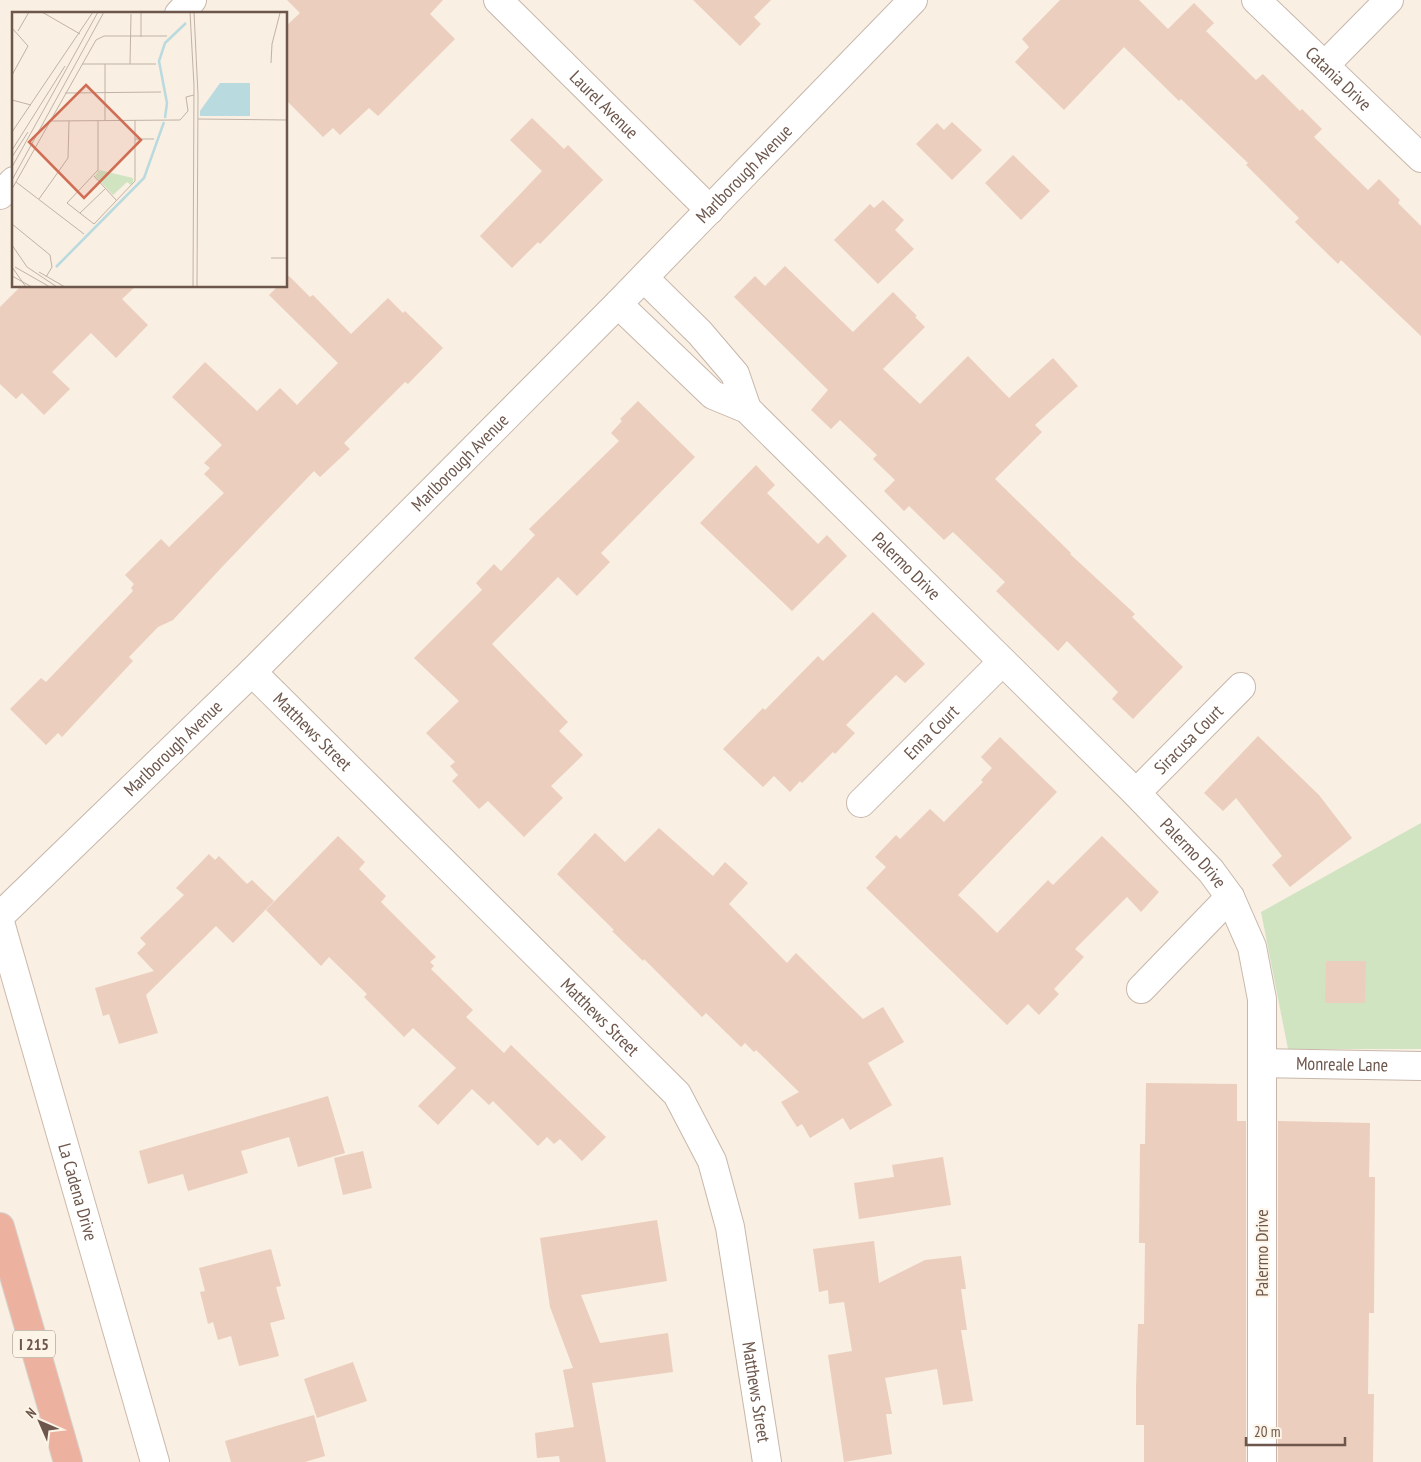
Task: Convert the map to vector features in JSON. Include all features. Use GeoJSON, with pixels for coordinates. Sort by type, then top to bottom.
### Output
{"type":"FeatureCollection","features":[{"type":"Feature","properties":{"kind":"highway","name":"I 215"},"geometry":{"type":"LineString","coordinates":[[0,1227],[68,1462]]}},
{"type":"Feature","properties":{"kind":"street"},"geometry":{"type":"LineString","coordinates":[[180,12],[192,0]]}},
{"type":"Feature","properties":{"kind":"street","name":"Laurel Avenue"},"geometry":{"type":"LineString","coordinates":[[498,0],[710,210]]}},
{"type":"Feature","properties":{"kind":"street","name":"Marlborough Avenue"},"geometry":{"type":"LineString","coordinates":[[0,916],[252,672],[644,278],[913,0]]}},
{"type":"Feature","properties":{"kind":"street","name":"Catania Drive"},"geometry":{"type":"LineString","coordinates":[[1256,0],[1421,158]]}},
{"type":"Feature","properties":{"kind":"street"},"geometry":{"type":"LineString","coordinates":[[1325,65],[1389,0]]}},
{"type":"Feature","properties":{"kind":"street"},"geometry":{"type":"LineString","coordinates":[[0,194],[12,183]]}},
{"type":"Feature","properties":{"kind":"street","name":"Palermo Drive"},"geometry":{"type":"LineString","coordinates":[[644,278],[700,333],[736,374],[747,409]]}},
{"type":"Feature","properties":{"kind":"street","name":"Palermo Drive"},"geometry":{"type":"LineString","coordinates":[[618,304],[713,395],[747,409],[1136,793],[1211,870],[1230,897],[1245,929],[1254,956],[1262,999],[1262,1462]]}},
{"type":"Feature","properties":{"kind":"street","name":"Enna Court"},"geometry":{"type":"LineString","coordinates":[[861,803],[1002,662]]}},
{"type":"Feature","properties":{"kind":"street","name":"Matthews Street"},"geometry":{"type":"LineString","coordinates":[[252,672],[676,1094],[712,1160],[730,1227],[767,1462]]}},
{"type":"Feature","properties":{"kind":"street","name":"Siracusa Court"},"geometry":{"type":"LineString","coordinates":[[1136,793],[1241,687]]}},
{"type":"Feature","properties":{"kind":"street"},"geometry":{"type":"LineString","coordinates":[[1141,989],[1230,897]]}},
{"type":"Feature","properties":{"kind":"street","name":"La Cadena Drive"},"geometry":{"type":"LineString","coordinates":[[0,922],[155,1462]]}},
{"type":"Feature","properties":{"kind":"street","name":"Monreale Lane"},"geometry":{"type":"LineString","coordinates":[[1262,1063],[1421,1066]]}},
{"type":"Feature","properties":{"kind":"green space"},"geometry":{"type":"Polygon","coordinates":[[[1421,823],[1421,1049],[1288,1049],[1261,912],[1421,823]]]}},
{"type":"Feature","properties":{"kind":"building"},"geometry":{"type":"Polygon","coordinates":[[[287,0],[443,0],[430,14],[455,39],[378,116],[369,108],[340,135],[333,128],[323,137],[288,102],[288,24],[300,13],[287,0]]]}},
{"type":"Feature","properties":{"kind":"building"},"geometry":{"type":"Polygon","coordinates":[[[693,0],[771,0],[754,17],[761,24],[740,46],[693,0]]]}},
{"type":"Feature","properties":{"kind":"building"},"geometry":{"type":"Polygon","coordinates":[[[1060,0],[1139,0],[1168,29],[1194,3],[1214,23],[1206,31],[1256,80],[1263,74],[1300,111],[1302,109],[1322,129],[1314,137],[1368,190],[1379,179],[1400,200],[1398,203],[1421,226],[1421,336],[1341,260],[1338,264],[1295,222],[1299,218],[1246,165],[1248,163],[1181,99],[1179,101],[1124,47],[1064,110],[1015,62],[1029,47],[1022,39],[1060,0]]]}},
{"type":"Feature","properties":{"kind":"building"},"geometry":{"type":"Polygon","coordinates":[[[532,118],[564,149],[568,145],[603,180],[540,244],[538,242],[512,268],[480,236],[542,171],[510,140],[532,118]]]}},
{"type":"Feature","properties":{"kind":"building"},"geometry":{"type":"Polygon","coordinates":[[[952,122],[982,150],[952,180],[916,144],[937,123],[944,130],[952,122]]]}},
{"type":"Feature","properties":{"kind":"building"},"geometry":{"type":"Polygon","coordinates":[[[1013,155],[1050,191],[1021,220],[985,183],[1013,155]]]}},
{"type":"Feature","properties":{"kind":"building"},"geometry":{"type":"Polygon","coordinates":[[[883,200],[904,220],[895,230],[914,249],[878,284],[834,240],[870,204],[874,208],[883,200]]]}},
{"type":"Feature","properties":{"kind":"building"},"geometry":{"type":"Polygon","coordinates":[[[785,266],[853,332],[893,292],[917,316],[915,317],[925,327],[883,369],[920,404],[968,356],[1009,398],[1053,358],[1078,386],[1035,425],[1042,432],[995,479],[1070,554],[1135,614],[1132,617],[1183,667],[1133,719],[1112,699],[1118,692],[1067,641],[1058,651],[996,591],[1005,582],[953,532],[944,540],[909,506],[904,511],[884,491],[895,480],[873,459],[877,455],[840,420],[831,429],[811,410],[828,390],[734,297],[755,276],[765,286],[785,266]]]}},
{"type":"Feature","properties":{"kind":"building"},"geometry":{"type":"Polygon","coordinates":[[[288,277],[310,297],[313,295],[351,334],[388,298],[403,313],[405,311],[443,348],[408,384],[405,382],[344,443],[350,449],[320,477],[314,471],[173,620],[158,627],[129,657],[133,661],[62,737],[58,733],[46,745],[10,709],[41,678],[46,682],[133,591],[131,588],[134,584],[125,575],[161,539],[169,547],[224,493],[204,474],[210,468],[204,463],[222,445],[172,397],[205,362],[257,411],[280,388],[297,405],[338,363],[269,295],[276,288],[288,288],[288,277]]]}},
{"type":"Feature","properties":{"kind":"building"},"geometry":{"type":"Polygon","coordinates":[[[19,288],[134,288],[122,299],[148,325],[116,358],[91,333],[52,372],[70,389],[44,415],[22,393],[16,399],[0,384],[0,307],[19,288]]]}},
{"type":"Feature","properties":{"kind":"building"},"geometry":{"type":"Polygon","coordinates":[[[638,401],[695,457],[601,553],[610,562],[577,596],[558,577],[492,644],[568,722],[559,731],[583,755],[551,786],[563,798],[524,837],[488,801],[479,809],[452,781],[458,775],[450,766],[455,762],[426,733],[459,701],[414,658],[482,590],[476,583],[494,564],[501,571],[535,535],[529,529],[619,441],[611,433],[622,421],[620,419],[638,401]]]}},
{"type":"Feature","properties":{"kind":"building"},"geometry":{"type":"Polygon","coordinates":[[[756,465],[775,485],[767,493],[818,544],[827,535],[847,556],[792,611],[700,523],[756,465]]]}},
{"type":"Feature","properties":{"kind":"building"},"geometry":{"type":"Polygon","coordinates":[[[873,612],[925,664],[905,683],[896,675],[846,725],[855,733],[835,754],[833,752],[802,783],[800,781],[790,792],[774,776],[763,787],[723,749],[763,708],[765,710],[818,656],[823,661],[873,612]]]}},
{"type":"Feature","properties":{"kind":"building"},"geometry":{"type":"Polygon","coordinates":[[[1258,736],[1319,795],[1352,838],[1290,887],[1272,865],[1282,856],[1236,798],[1223,811],[1204,793],[1258,736]]]}},
{"type":"Feature","properties":{"kind":"building"},"geometry":{"type":"Polygon","coordinates":[[[1000,737],[1057,792],[958,895],[997,933],[1048,880],[1053,885],[1102,836],[1159,892],[1141,912],[1127,897],[1075,949],[1084,957],[1054,989],[1059,994],[1039,1015],[1028,1004],[1007,1025],[866,888],[886,867],[875,857],[896,835],[900,839],[930,809],[944,822],[983,782],[981,780],[992,768],[981,757],[1000,737]]]}},
{"type":"Feature","properties":{"kind":"building"},"geometry":{"type":"Polygon","coordinates":[[[659,828],[713,876],[725,862],[748,883],[729,904],[787,963],[796,953],[863,1019],[883,1007],[904,1042],[868,1063],[892,1105],[850,1130],[843,1118],[810,1138],[802,1124],[797,1127],[781,1102],[799,1092],[756,1050],[754,1052],[745,1043],[741,1047],[706,1013],[702,1017],[644,959],[643,961],[612,931],[614,930],[557,874],[595,833],[625,862],[659,828]]]}},
{"type":"Feature","properties":{"kind":"building"},"geometry":{"type":"Polygon","coordinates":[[[338,836],[365,862],[359,869],[386,896],[381,902],[436,957],[430,962],[434,966],[431,969],[473,1010],[466,1017],[504,1053],[511,1045],[606,1137],[582,1161],[560,1139],[554,1144],[547,1137],[538,1146],[493,1101],[489,1105],[472,1089],[438,1125],[418,1106],[456,1068],[413,1028],[404,1037],[364,997],[367,994],[329,957],[321,966],[266,910],[338,836]]]}},
{"type":"Feature","properties":{"kind":"building"},"geometry":{"type":"Polygon","coordinates":[[[209,854],[215,860],[219,856],[247,884],[252,880],[274,901],[233,943],[216,926],[146,995],[158,1033],[119,1044],[109,1014],[103,1016],[95,988],[154,971],[137,953],[146,944],[140,938],[184,895],[176,888],[209,854]]]}},
{"type":"Feature","properties":{"kind":"building"},"geometry":{"type":"Polygon","coordinates":[[[1326,961],[1366,961],[1365,1003],[1325,1003],[1326,961]]]}},
{"type":"Feature","properties":{"kind":"building"},"geometry":{"type":"Polygon","coordinates":[[[1146,1083],[1237,1084],[1237,1121],[1246,1121],[1246,1462],[1144,1462],[1144,1425],[1136,1425],[1136,1387],[1138,1324],[1144,1324],[1145,1243],[1139,1243],[1140,1144],[1145,1144],[1146,1083]]]}},
{"type":"Feature","properties":{"kind":"building"},"geometry":{"type":"Polygon","coordinates":[[[328,1096],[345,1153],[298,1167],[289,1137],[241,1151],[248,1173],[188,1191],[183,1174],[148,1184],[139,1151],[328,1096]]]}},
{"type":"Feature","properties":{"kind":"building"},"geometry":{"type":"Polygon","coordinates":[[[1278,1121],[1370,1123],[1369,1177],[1375,1177],[1374,1313],[1369,1313],[1368,1394],[1374,1394],[1373,1462],[1278,1462],[1278,1121]]]}},
{"type":"Feature","properties":{"kind":"building"},"geometry":{"type":"Polygon","coordinates":[[[363,1151],[372,1188],[343,1195],[334,1158],[363,1151]]]}},
{"type":"Feature","properties":{"kind":"building"},"geometry":{"type":"Polygon","coordinates":[[[943,1157],[951,1205],[859,1219],[854,1183],[894,1177],[892,1165],[943,1157]]]}},
{"type":"Feature","properties":{"kind":"building"},"geometry":{"type":"Polygon","coordinates":[[[657,1220],[667,1281],[581,1295],[600,1343],[668,1333],[673,1372],[592,1383],[606,1462],[560,1462],[559,1456],[537,1458],[535,1433],[574,1427],[563,1370],[573,1368],[550,1307],[540,1238],[657,1220]]]}},
{"type":"Feature","properties":{"kind":"building"},"geometry":{"type":"Polygon","coordinates":[[[874,1241],[879,1283],[925,1260],[961,1256],[966,1289],[961,1289],[967,1330],[961,1330],[973,1401],[943,1405],[937,1369],[885,1378],[892,1414],[886,1414],[892,1454],[844,1462],[828,1355],[852,1351],[844,1302],[829,1304],[828,1290],[819,1292],[813,1249],[874,1241]]]}},
{"type":"Feature","properties":{"kind":"building"},"geometry":{"type":"Polygon","coordinates":[[[271,1249],[281,1286],[276,1287],[285,1319],[270,1323],[279,1356],[239,1366],[231,1336],[218,1340],[213,1322],[208,1324],[200,1292],[205,1291],[199,1268],[271,1249]]]}},
{"type":"Feature","properties":{"kind":"building"},"geometry":{"type":"Polygon","coordinates":[[[353,1362],[367,1401],[317,1418],[304,1379],[353,1362]]]}},
{"type":"Feature","properties":{"kind":"building"},"geometry":{"type":"Polygon","coordinates":[[[314,1415],[325,1456],[305,1462],[231,1462],[225,1441],[314,1415]]]}}]}
